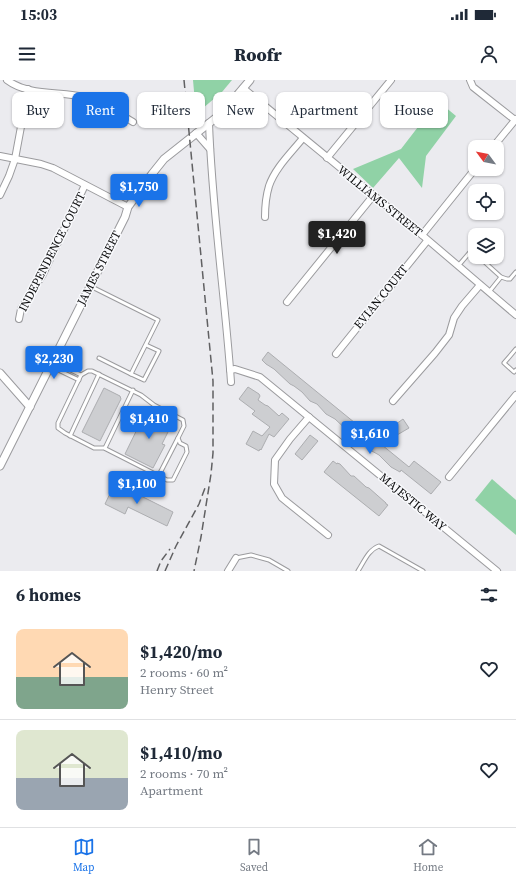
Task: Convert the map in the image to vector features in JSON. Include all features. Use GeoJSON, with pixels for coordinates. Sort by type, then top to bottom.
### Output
{"type":"FeatureCollection","features":[{"type":"Feature","properties":{"kind":"street"},"geometry":{"type":"LineString","coordinates":[[7,80],[28,89],[85,97],[95,100],[132,122]]}},
{"type":"Feature","properties":{"kind":"street","name":"JAMES STREET"},"geometry":{"type":"LineString","coordinates":[[0,466],[125,217],[128,207],[164,159],[222,112],[250,80]]}},
{"type":"Feature","properties":{"kind":"street"},"geometry":{"type":"LineString","coordinates":[[327,158],[391,80]]}},
{"type":"Feature","properties":{"kind":"street"},"geometry":{"type":"LineString","coordinates":[[470,80],[473,87],[515,119],[498,140]]}},
{"type":"Feature","properties":{"kind":"street","name":"WILLIAMS STREET"},"geometry":{"type":"LineString","coordinates":[[243,88],[422,235],[427,241],[516,315]]}},
{"type":"Feature","properties":{"kind":"street"},"geometry":{"type":"LineString","coordinates":[[0,195],[15,159],[28,89]]}},
{"type":"Feature","properties":{"kind":"street"},"geometry":{"type":"LineString","coordinates":[[209,123],[210,149],[231,382]]}},
{"type":"Feature","properties":{"kind":"street"},"geometry":{"type":"LineString","coordinates":[[196,133],[210,149]]}},
{"type":"Feature","properties":{"kind":"street"},"geometry":{"type":"LineString","coordinates":[[264,217],[269,186],[276,172],[303,138]]}},
{"type":"Feature","properties":{"kind":"street"},"geometry":{"type":"LineString","coordinates":[[0,156],[41,164],[53,168],[128,207]]}},
{"type":"Feature","properties":{"kind":"street"},"geometry":{"type":"LineString","coordinates":[[422,235],[469,176]]}},
{"type":"Feature","properties":{"kind":"street","name":"INDEPENDENCE COURT"},"geometry":{"type":"LineString","coordinates":[[19,319],[21,309],[43,274],[85,185]]}},
{"type":"Feature","properties":{"kind":"street"},"geometry":{"type":"LineString","coordinates":[[287,302],[373,196]]}},
{"type":"Feature","properties":{"kind":"street","name":"EVIAN COURT"},"geometry":{"type":"LineString","coordinates":[[336,354],[427,241]]}},
{"type":"Feature","properties":{"kind":"street"},"geometry":{"type":"LineString","coordinates":[[393,401],[449,335],[454,318],[480,285]]}},
{"type":"Feature","properties":{"kind":"street","name":"MAJESTIC WAY"},"geometry":{"type":"LineString","coordinates":[[230,370],[235,369],[260,377],[497,571]]}},
{"type":"Feature","properties":{"kind":"street"},"geometry":{"type":"LineString","coordinates":[[0,373],[30,407]]}},
{"type":"Feature","properties":{"kind":"street"},"geometry":{"type":"LineString","coordinates":[[449,477],[516,395]]}},
{"type":"Feature","properties":{"kind":"street"},"geometry":{"type":"LineString","coordinates":[[309,417],[275,460],[274,484],[282,498],[328,535]]}},
{"type":"Feature","properties":{"kind":"street"},"geometry":{"type":"LineString","coordinates":[[228,571],[236,558]]}},
{"type":"Feature","properties":{"kind":"lane"},"geometry":{"type":"LineString","coordinates":[[458,266],[468,254]]}},
{"type":"Feature","properties":{"kind":"lane"},"geometry":{"type":"LineString","coordinates":[[486,264],[507,279],[510,279],[516,272]]}},
{"type":"Feature","properties":{"kind":"lane"},"geometry":{"type":"LineString","coordinates":[[488,292],[501,276]]}},
{"type":"Feature","properties":{"kind":"lane"},"geometry":{"type":"LineString","coordinates":[[90,286],[158,320],[131,374]]}},
{"type":"Feature","properties":{"kind":"lane"},"geometry":{"type":"LineString","coordinates":[[99,358],[144,380],[159,351],[146,345]]}},
{"type":"Feature","properties":{"kind":"lane"},"geometry":{"type":"LineString","coordinates":[[516,349],[504,363],[514,372],[516,370]]}},
{"type":"Feature","properties":{"kind":"lane"},"geometry":{"type":"LineString","coordinates":[[51,364],[81,375],[92,371],[133,390],[145,397],[154,405],[183,420],[184,426],[158,475]]}},
{"type":"Feature","properties":{"kind":"lane"},"geometry":{"type":"LineString","coordinates":[[51,364],[79,380]]}},
{"type":"Feature","properties":{"kind":"lane"},"geometry":{"type":"LineString","coordinates":[[70,436],[99,374]]}},
{"type":"Feature","properties":{"kind":"lane"},"geometry":{"type":"LineString","coordinates":[[81,375],[58,426],[61,431],[94,448],[104,448],[170,481],[174,479],[187,452],[186,446],[180,443],[178,438]]}},
{"type":"Feature","properties":{"kind":"lane"},"geometry":{"type":"LineString","coordinates":[[104,448],[133,390]]}},
{"type":"Feature","properties":{"kind":"lane"},"geometry":{"type":"LineString","coordinates":[[358,571],[370,552],[379,546],[423,571]]}},
{"type":"Feature","properties":{"kind":"lane"},"geometry":{"type":"LineString","coordinates":[[236,558],[251,555],[269,560],[288,571]]}},
{"type":"Feature","properties":{"kind":"green space"},"geometry":{"type":"Polygon","coordinates":[[[193,80],[232,80],[222,92],[213,92],[213,100],[205,106],[205,92],[194,92],[193,80]]]}},
{"type":"Feature","properties":{"kind":"green space"},"geometry":{"type":"Polygon","coordinates":[[[448,109],[456,116],[448,127],[448,109]]]}},
{"type":"Feature","properties":{"kind":"green space"},"geometry":{"type":"Polygon","coordinates":[[[417,128],[447,128],[426,156],[422,188],[399,158],[373,188],[353,169],[401,149],[417,128]]]}},
{"type":"Feature","properties":{"kind":"green space"},"geometry":{"type":"Polygon","coordinates":[[[492,479],[516,500],[516,535],[475,500],[492,479]]]}},
{"type":"Feature","properties":{"kind":"building"},"geometry":{"type":"Polygon","coordinates":[[[268,352],[409,467],[414,461],[441,482],[431,494],[401,470],[400,472],[391,467],[379,455],[370,450],[355,435],[350,433],[335,419],[326,414],[317,404],[310,401],[302,392],[266,364],[262,360],[268,352]]]}},
{"type":"Feature","properties":{"kind":"building"},"geometry":{"type":"Polygon","coordinates":[[[248,387],[259,394],[260,396],[258,400],[268,406],[279,416],[282,413],[289,419],[274,437],[269,434],[261,450],[260,449],[259,451],[246,444],[253,431],[262,436],[270,427],[252,414],[255,411],[239,399],[248,387]]]}},
{"type":"Feature","properties":{"kind":"building"},"geometry":{"type":"Polygon","coordinates":[[[104,388],[120,396],[121,399],[100,441],[82,432],[104,388]]]}},
{"type":"Feature","properties":{"kind":"building"},"geometry":{"type":"Polygon","coordinates":[[[146,411],[172,424],[162,444],[165,445],[153,468],[125,454],[146,411]]]}},
{"type":"Feature","properties":{"kind":"building"},"geometry":{"type":"Polygon","coordinates":[[[403,419],[409,428],[397,435],[392,427],[403,419]]]}},
{"type":"Feature","properties":{"kind":"building"},"geometry":{"type":"Polygon","coordinates":[[[310,435],[318,441],[302,460],[295,454],[310,435]]]}},
{"type":"Feature","properties":{"kind":"building"},"geometry":{"type":"Polygon","coordinates":[[[333,461],[340,464],[351,476],[354,476],[388,505],[379,516],[324,472],[333,461]]]}},
{"type":"Feature","properties":{"kind":"building"},"geometry":{"type":"Polygon","coordinates":[[[115,483],[173,512],[167,526],[128,507],[125,514],[105,504],[115,483]]]}},
{"type":"Feature","properties":{"kind":"railway"},"geometry":{"type":"LineString","coordinates":[[184,80],[213,381],[213,453],[211,474],[194,571]]}},
{"type":"Feature","properties":{"kind":"railway"},"geometry":{"type":"LineString","coordinates":[[165,571],[176,546],[199,504],[205,488]]}},
{"type":"Feature","properties":{"kind":"railway"},"geometry":{"type":"LineString","coordinates":[[157,571],[161,561],[170,549]]}}]}
